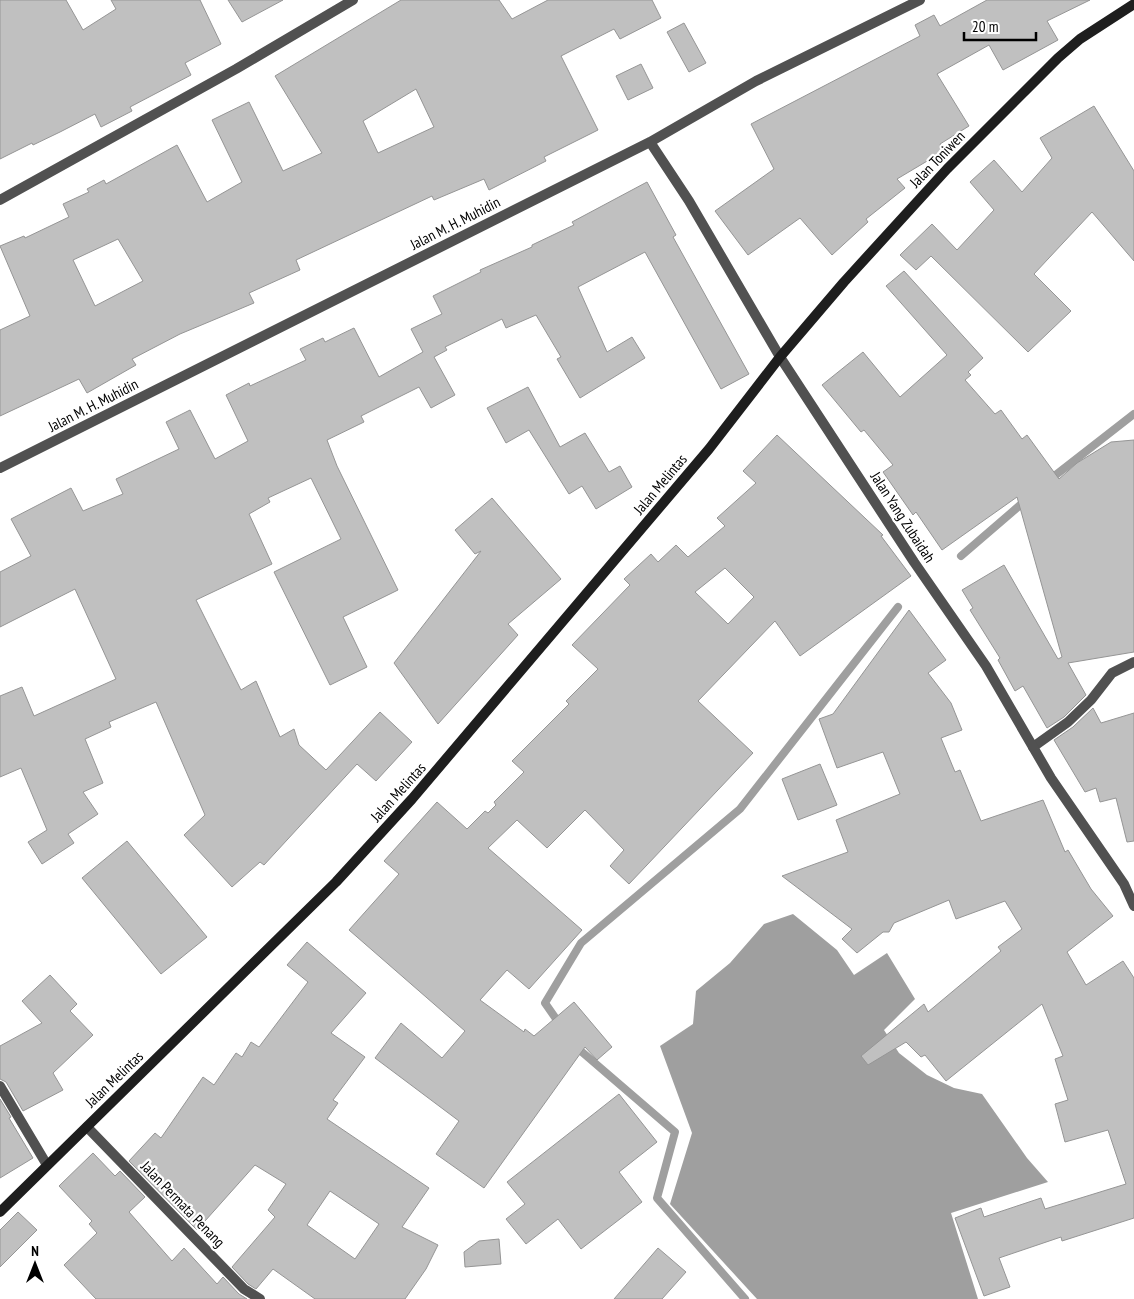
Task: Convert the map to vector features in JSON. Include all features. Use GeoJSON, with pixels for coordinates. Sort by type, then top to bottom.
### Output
{"type":"FeatureCollection","features":[{"type":"Feature","properties":{"kind":"main road","name":"Jalan Toniwen"},"geometry":{"type":"LineString","coordinates":[[780,356],[844,282],[947,169],[1058,58],[1080,39],[1134,4]]}},
{"type":"Feature","properties":{"kind":"main road","name":"Jalan Melintas"},"geometry":{"type":"LineString","coordinates":[[0,1212],[336,882],[438,771],[709,449],[780,356]]}},
{"type":"Feature","properties":{"kind":"street"},"geometry":{"type":"LineString","coordinates":[[0,200],[236,69],[353,0]]}},
{"type":"Feature","properties":{"kind":"street","name":"Jalan M. H. Muhidin"},"geometry":{"type":"LineString","coordinates":[[0,468],[650,142],[756,81],[920,0]]}},
{"type":"Feature","properties":{"kind":"street","name":"Jalan Yang Zubaidah"},"geometry":{"type":"LineString","coordinates":[[650,142],[689,201],[780,356],[914,562],[986,666],[1051,778],[1124,884],[1134,906]]}},
{"type":"Feature","properties":{"kind":"street"},"geometry":{"type":"LineString","coordinates":[[1033,747],[1068,722],[1085,706],[1112,672],[1134,662]]}},
{"type":"Feature","properties":{"kind":"street"},"geometry":{"type":"LineString","coordinates":[[0,1086],[47,1165]]}},
{"type":"Feature","properties":{"kind":"street","name":"Jalan Permata Penang"},"geometry":{"type":"LineString","coordinates":[[87,1127],[244,1289],[260,1299]]}},
{"type":"Feature","properties":{"kind":"shaded area"},"geometry":{"type":"Polygon","coordinates":[[[793,914],[837,950],[854,975],[887,953],[915,999],[884,1030],[899,1053],[927,1075],[954,1088],[982,1094],[1027,1158],[1048,1182],[951,1213],[978,1299],[757,1299],[670,1204],[692,1133],[660,1046],[693,1024],[696,991],[730,963],[764,924],[793,914]]]}},
{"type":"Feature","properties":{"kind":"building"},"geometry":{"type":"Polygon","coordinates":[[[0,0],[66,0],[83,30],[116,9],[111,0],[200,0],[221,44],[185,63],[191,75],[130,107],[132,111],[101,127],[95,114],[0,159],[0,0]]]}},
{"type":"Feature","properties":{"kind":"building"},"geometry":{"type":"Polygon","coordinates":[[[228,0],[283,0],[242,22],[228,0]]]}},
{"type":"Feature","properties":{"kind":"building"},"geometry":{"type":"Polygon","coordinates":[[[401,0],[499,0],[512,19],[548,0],[652,0],[661,18],[620,39],[614,29],[561,56],[598,130],[544,157],[546,161],[489,190],[484,179],[434,200],[432,196],[296,260],[300,270],[249,293],[254,303],[180,334],[132,359],[136,365],[87,393],[79,379],[0,416],[0,330],[30,316],[0,246],[24,236],[25,238],[69,217],[63,204],[89,192],[87,189],[104,180],[106,184],[177,145],[207,202],[242,182],[212,120],[249,102],[283,171],[322,153],[275,76],[401,0]],[[416,89],[363,121],[378,153],[434,127],[416,89]],[[118,239],[73,260],[95,306],[143,281],[118,239]]]}},
{"type":"Feature","properties":{"kind":"building"},"geometry":{"type":"Polygon","coordinates":[[[987,0],[1090,0],[1047,21],[1058,40],[1003,70],[989,45],[937,74],[969,126],[940,144],[944,151],[897,179],[905,188],[866,219],[868,222],[832,255],[800,218],[748,255],[715,211],[774,169],[751,124],[920,36],[915,25],[934,15],[940,26],[987,0]]]}},
{"type":"Feature","properties":{"kind":"building"},"geometry":{"type":"Polygon","coordinates":[[[684,23],[706,63],[689,72],[667,32],[684,23]]]}},
{"type":"Feature","properties":{"kind":"building"},"geometry":{"type":"Polygon","coordinates":[[[641,64],[653,88],[628,100],[616,76],[641,64]]]}},
{"type":"Feature","properties":{"kind":"building"},"geometry":{"type":"Polygon","coordinates":[[[1094,106],[1134,171],[1134,261],[1092,212],[1034,274],[1071,311],[1028,352],[931,256],[916,270],[900,255],[932,224],[957,250],[994,210],[970,182],[994,160],[1022,192],[1052,158],[1040,138],[1094,106]]]}},
{"type":"Feature","properties":{"kind":"building"},"geometry":{"type":"Polygon","coordinates":[[[647,182],[676,235],[673,237],[749,374],[721,389],[645,252],[578,287],[607,352],[632,337],[645,358],[580,398],[557,359],[561,357],[536,315],[506,328],[502,319],[445,347],[447,350],[434,357],[455,395],[431,408],[419,387],[361,416],[364,422],[327,440],[337,466],[398,590],[343,617],[367,667],[330,685],[274,572],[341,539],[311,478],[268,498],[270,502],[249,514],[272,564],[196,600],[241,690],[256,681],[280,737],[294,729],[299,745],[326,770],[380,712],[412,742],[376,781],[357,764],[264,865],[260,862],[232,887],[184,835],[205,815],[156,702],[109,722],[111,727],[85,739],[103,783],[83,792],[98,814],[68,834],[74,843],[42,864],[28,842],[47,830],[21,768],[0,777],[0,696],[22,687],[34,716],[116,679],[75,589],[0,627],[0,572],[31,556],[11,519],[71,488],[83,511],[123,494],[116,479],[179,449],[166,422],[190,410],[215,459],[248,441],[226,395],[249,383],[250,386],[306,360],[300,349],[323,338],[325,342],[354,328],[379,377],[423,352],[411,329],[442,314],[433,296],[481,272],[480,270],[532,247],[532,245],[574,225],[572,222],[647,182]]]}},
{"type":"Feature","properties":{"kind":"building"},"geometry":{"type":"Polygon","coordinates":[[[904,271],[983,358],[968,372],[971,375],[965,380],[995,414],[1001,410],[1022,439],[1027,435],[1059,479],[1077,463],[1111,442],[1134,440],[1134,652],[1068,663],[1086,695],[1064,717],[1047,728],[1023,686],[1015,691],[998,660],[1000,658],[970,610],[973,608],[962,590],[1004,565],[1058,659],[1062,657],[1017,497],[942,550],[916,512],[913,515],[883,472],[893,465],[864,430],[861,432],[822,385],[863,352],[900,397],[947,355],[886,286],[904,271]]]}},
{"type":"Feature","properties":{"kind":"building"},"geometry":{"type":"Polygon","coordinates":[[[528,387],[560,447],[585,433],[609,472],[620,466],[632,487],[596,509],[582,486],[569,494],[529,430],[506,443],[487,408],[528,387]]]}},
{"type":"Feature","properties":{"kind":"building"},"geometry":{"type":"Polygon","coordinates":[[[777,435],[883,535],[881,536],[911,576],[800,656],[775,621],[698,701],[753,753],[629,884],[610,866],[624,850],[585,810],[547,848],[517,820],[488,848],[582,930],[529,989],[507,970],[480,1000],[524,1032],[525,1029],[534,1036],[574,1002],[612,1047],[597,1060],[585,1047],[484,1188],[436,1154],[459,1121],[375,1058],[401,1023],[442,1058],[465,1031],[349,930],[399,874],[384,861],[437,802],[467,829],[485,811],[488,813],[496,805],[494,802],[524,772],[512,761],[569,704],[566,701],[598,669],[572,645],[630,585],[624,579],[651,554],[658,562],[676,545],[688,557],[725,526],[717,518],[756,483],[743,471],[777,435]],[[725,568],[695,592],[728,624],[754,597],[725,568]]]}},
{"type":"Feature","properties":{"kind":"building"},"geometry":{"type":"Polygon","coordinates":[[[492,498],[561,579],[508,624],[518,635],[438,724],[394,663],[481,551],[475,554],[455,530],[492,498]]]}},
{"type":"Feature","properties":{"kind":"building"},"geometry":{"type":"Polygon","coordinates":[[[909,610],[946,660],[928,673],[951,703],[962,730],[941,738],[955,772],[960,770],[981,821],[1043,800],[1065,852],[1068,850],[1091,889],[1113,916],[1067,952],[1086,985],[1123,961],[1134,978],[1134,1218],[1062,1241],[1061,1237],[999,1258],[1010,1287],[984,1296],[955,1218],[981,1208],[984,1217],[1041,1198],[1045,1209],[1126,1184],[1108,1130],[1065,1142],[1055,1104],[1068,1100],[1055,1059],[1063,1056],[1042,1004],[946,1081],[925,1055],[921,1057],[906,1042],[868,1065],[861,1056],[924,1004],[928,1012],[1001,951],[998,947],[1022,929],[1005,901],[956,919],[949,900],[894,923],[889,932],[883,932],[857,953],[842,939],[852,929],[782,876],[848,852],[836,820],[900,794],[883,752],[837,768],[819,719],[833,714],[909,610]]]}},
{"type":"Feature","properties":{"kind":"building"},"geometry":{"type":"Polygon","coordinates":[[[1093,708],[1101,723],[1134,713],[1134,841],[1127,842],[1116,798],[1100,802],[1096,788],[1085,792],[1054,740],[1073,727],[1093,708]]]}},
{"type":"Feature","properties":{"kind":"building"},"geometry":{"type":"Polygon","coordinates":[[[820,764],[837,805],[798,820],[782,779],[820,764]]]}},
{"type":"Feature","properties":{"kind":"building"},"geometry":{"type":"Polygon","coordinates":[[[127,841],[207,937],[161,974],[82,878],[127,841]]]}},
{"type":"Feature","properties":{"kind":"building"},"geometry":{"type":"Polygon","coordinates":[[[307,942],[366,993],[331,1033],[365,1057],[333,1100],[338,1103],[327,1119],[429,1188],[402,1227],[438,1245],[426,1269],[405,1299],[315,1299],[273,1269],[256,1289],[248,1284],[232,1267],[275,1217],[268,1210],[286,1184],[255,1165],[197,1230],[129,1161],[155,1133],[161,1138],[203,1077],[214,1085],[236,1053],[242,1057],[251,1042],[259,1047],[308,982],[287,965],[307,942]],[[330,1191],[307,1225],[355,1259],[379,1224],[330,1191]]]}},
{"type":"Feature","properties":{"kind":"building"},"geometry":{"type":"Polygon","coordinates":[[[50,975],[77,1004],[70,1011],[93,1035],[53,1073],[63,1090],[23,1111],[6,1082],[0,1079],[0,1046],[42,1023],[22,1001],[50,975]]]}},
{"type":"Feature","properties":{"kind":"building"},"geometry":{"type":"Polygon","coordinates":[[[619,1094],[657,1142],[619,1172],[642,1202],[581,1249],[558,1219],[526,1244],[506,1219],[525,1204],[507,1182],[619,1094]]]}},
{"type":"Feature","properties":{"kind":"building"},"geometry":{"type":"Polygon","coordinates":[[[0,1099],[33,1158],[0,1178],[0,1099]]]}},
{"type":"Feature","properties":{"kind":"building"},"geometry":{"type":"Polygon","coordinates":[[[93,1153],[115,1176],[120,1171],[145,1197],[129,1212],[172,1261],[184,1248],[217,1284],[223,1277],[239,1294],[247,1299],[96,1299],[64,1265],[97,1233],[89,1224],[92,1221],[59,1186],[93,1153]]]}},
{"type":"Feature","properties":{"kind":"building"},"geometry":{"type":"Polygon","coordinates":[[[18,1212],[37,1230],[0,1267],[0,1230],[18,1212]]]}},
{"type":"Feature","properties":{"kind":"building"},"geometry":{"type":"Polygon","coordinates":[[[499,1239],[501,1264],[465,1267],[464,1252],[479,1241],[499,1239]]]}},
{"type":"Feature","properties":{"kind":"building"},"geometry":{"type":"Polygon","coordinates":[[[658,1248],[686,1272],[662,1299],[614,1299],[658,1248]]]}},
{"type":"Feature","properties":{"kind":"waterway"},"geometry":{"type":"LineString","coordinates":[[1048,481],[1134,414]]}},
{"type":"Feature","properties":{"kind":"waterway"},"geometry":{"type":"LineString","coordinates":[[961,556],[1026,500]]}},
{"type":"Feature","properties":{"kind":"waterway"},"geometry":{"type":"LineString","coordinates":[[561,1026],[545,1003],[581,943],[740,809],[898,607]]}},
{"type":"Feature","properties":{"kind":"waterway"},"geometry":{"type":"LineString","coordinates":[[575,1046],[675,1132],[657,1198],[745,1299]]}}]}
